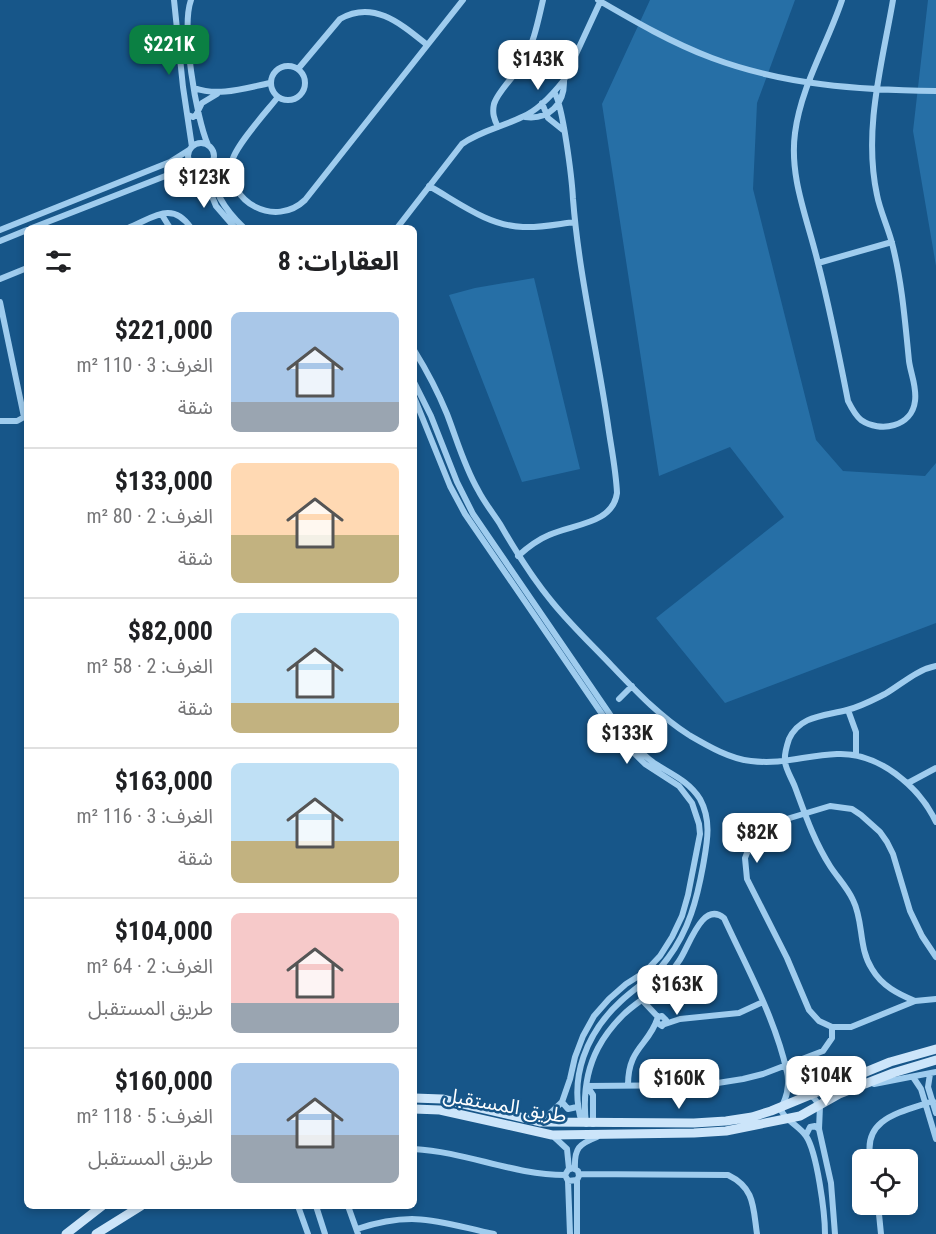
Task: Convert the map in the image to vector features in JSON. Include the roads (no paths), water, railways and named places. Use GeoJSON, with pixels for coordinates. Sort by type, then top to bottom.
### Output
{"type":"FeatureCollection","features":[{"type":"Feature","properties":{"kind":"main road","name":"طريق المستقبل"},"geometry":{"type":"LineString","coordinates":[[417,1098],[442,1099],[541,1122],[587,1124],[726,1121],[764,1113],[890,1062],[936,1049]]}},
{"type":"Feature","properties":{"kind":"main road","name":"طريق المستقبل"},"geometry":{"type":"LineString","coordinates":[[417,1108],[440,1110],[552,1135],[694,1133],[789,1120],[820,1106],[839,1094],[917,1064],[936,1060]]}},
{"type":"Feature","properties":{"kind":"main road"},"geometry":{"type":"LineString","coordinates":[[825,1089],[830,1094],[839,1094]]}},
{"type":"Feature","properties":{"kind":"main road"},"geometry":{"type":"LineString","coordinates":[[757,1125],[763,1119],[764,1113]]}},
{"type":"Feature","properties":{"kind":"main road"},"geometry":{"type":"LineString","coordinates":[[66,1234],[98,1209]]}},
{"type":"Feature","properties":{"kind":"main road"},"geometry":{"type":"LineString","coordinates":[[96,1234],[136,1209]]}},
{"type":"Feature","properties":{"kind":"street"},"geometry":{"type":"LineString","coordinates":[[174,0],[188,115],[189,162],[206,182],[216,206],[232,225]]}},
{"type":"Feature","properties":{"kind":"street"},"geometry":{"type":"LineString","coordinates":[[191,0],[188,18],[194,88],[203,132],[212,149],[212,178],[221,201],[241,225]]}},
{"type":"Feature","properties":{"kind":"street"},"geometry":{"type":"LineString","coordinates":[[278,97],[237,150],[232,161],[232,171],[238,192],[245,201],[254,208],[276,213],[294,209],[305,200],[463,0]]}},
{"type":"Feature","properties":{"kind":"street"},"geometry":{"type":"LineString","coordinates":[[498,127],[494,120],[496,100],[529,51],[543,0]]}},
{"type":"Feature","properties":{"kind":"street"},"geometry":{"type":"LineString","coordinates":[[399,225],[462,144],[472,136],[524,116],[542,104],[554,92],[564,80],[600,0],[691,49],[712,58],[766,74],[807,83],[876,90],[936,91]]}},
{"type":"Feature","properties":{"kind":"street"},"geometry":{"type":"LineString","coordinates":[[842,0],[832,31],[807,83],[795,134],[794,160],[801,204],[818,263],[848,401],[860,419],[879,427],[899,424],[910,415],[914,410],[916,395],[910,366],[901,284],[892,242],[876,190],[873,152],[876,90],[893,0]]}},
{"type":"Feature","properties":{"kind":"street"},"geometry":{"type":"LineString","coordinates":[[298,69],[340,19],[360,8],[383,10],[426,44]]}},
{"type":"Feature","properties":{"kind":"street"},"geometry":{"type":"LineString","coordinates":[[176,18],[182,15],[188,18]]}},
{"type":"Feature","properties":{"kind":"street"},"geometry":{"type":"LineString","coordinates":[[293,66],[298,69],[305,83],[302,93],[288,101],[278,97],[272,91],[270,83],[273,74],[281,67],[293,66]]}},
{"type":"Feature","properties":{"kind":"street"},"geometry":{"type":"LineString","coordinates":[[518,556],[550,534],[608,513],[616,498],[617,487],[604,396],[584,293],[572,181],[563,130],[560,102],[564,80]]}},
{"type":"Feature","properties":{"kind":"street"},"geometry":{"type":"LineString","coordinates":[[194,88],[221,92],[270,83]]}},
{"type":"Feature","properties":{"kind":"street"},"geometry":{"type":"LineString","coordinates":[[188,115],[196,116],[206,99],[221,92]]}},
{"type":"Feature","properties":{"kind":"street"},"geometry":{"type":"LineString","coordinates":[[554,92],[560,102]]}},
{"type":"Feature","properties":{"kind":"street"},"geometry":{"type":"LineString","coordinates":[[524,116],[546,115],[560,102]]}},
{"type":"Feature","properties":{"kind":"street"},"geometry":{"type":"LineString","coordinates":[[542,104],[546,115],[563,130]]}},
{"type":"Feature","properties":{"kind":"street"},"geometry":{"type":"LineString","coordinates":[[0,230],[177,159],[196,144],[208,145]]}},
{"type":"Feature","properties":{"kind":"street"},"geometry":{"type":"LineString","coordinates":[[40,225],[172,173],[208,167],[213,160]]}},
{"type":"Feature","properties":{"kind":"street"},"geometry":{"type":"LineString","coordinates":[[124,181],[128,190]]}},
{"type":"Feature","properties":{"kind":"street"},"geometry":{"type":"LineString","coordinates":[[429,186],[483,217],[503,225],[525,227],[575,222]]}},
{"type":"Feature","properties":{"kind":"street"},"geometry":{"type":"LineString","coordinates":[[135,225],[162,214],[174,213],[180,215],[188,225]]}},
{"type":"Feature","properties":{"kind":"street"},"geometry":{"type":"LineString","coordinates":[[162,214],[168,225]]}},
{"type":"Feature","properties":{"kind":"street"},"geometry":{"type":"LineString","coordinates":[[0,241],[24,231]]}},
{"type":"Feature","properties":{"kind":"street"},"geometry":{"type":"LineString","coordinates":[[818,263],[892,242]]}},
{"type":"Feature","properties":{"kind":"street"},"geometry":{"type":"LineString","coordinates":[[0,279],[24,269]]}},
{"type":"Feature","properties":{"kind":"street"},"geometry":{"type":"LineString","coordinates":[[0,302],[24,407]]}},
{"type":"Feature","properties":{"kind":"street"},"geometry":{"type":"LineString","coordinates":[[417,355],[430,376],[448,416],[460,453],[478,489],[518,556],[554,605],[652,707],[702,743],[738,759],[785,762],[840,753],[856,755],[875,762],[908,783],[936,822]]}},
{"type":"Feature","properties":{"kind":"street"},"geometry":{"type":"LineString","coordinates":[[417,388],[431,416],[457,482],[518,587],[617,736],[645,764],[679,786],[692,803],[699,824],[700,834],[688,895],[682,916],[672,937],[645,972],[626,984],[594,1016],[575,1057],[562,1102],[541,1122]]}},
{"type":"Feature","properties":{"kind":"street"},"geometry":{"type":"LineString","coordinates":[[417,404],[460,505],[624,735],[654,762],[692,788],[705,811],[708,823],[709,836],[697,897],[690,920],[680,940],[668,960],[652,977],[619,1002],[593,1035],[582,1058],[577,1082],[577,1107],[587,1124]]}},
{"type":"Feature","properties":{"kind":"street"},"geometry":{"type":"LineString","coordinates":[[0,421],[16,421],[24,417]]}},
{"type":"Feature","properties":{"kind":"street"},"geometry":{"type":"LineString","coordinates":[[915,1001],[891,989],[872,970],[864,953],[859,917],[853,899],[820,849],[785,762],[790,738],[806,720],[817,715],[848,710],[884,694],[914,674],[936,666]]}},
{"type":"Feature","properties":{"kind":"street"},"geometry":{"type":"LineString","coordinates":[[619,699],[632,686]]}},
{"type":"Feature","properties":{"kind":"street"},"geometry":{"type":"LineString","coordinates":[[848,710],[855,732],[856,755]]}},
{"type":"Feature","properties":{"kind":"street"},"geometry":{"type":"LineString","coordinates":[[908,783],[936,768]]}},
{"type":"Feature","properties":{"kind":"street"},"geometry":{"type":"LineString","coordinates":[[936,957],[922,936],[910,911],[893,854],[880,832],[861,815],[841,806],[830,806],[804,813],[770,824],[761,830],[748,847],[745,869],[747,879],[787,958],[809,1010],[819,1021],[832,1027],[851,1027],[915,1001],[936,999]]}},
{"type":"Feature","properties":{"kind":"street"},"geometry":{"type":"LineString","coordinates":[[587,1124],[593,1095],[587,1086],[599,1047],[623,1015],[665,981],[685,953],[702,919],[714,913],[719,914],[724,918],[763,1002],[788,1076],[796,1088],[818,1100],[819,1129],[831,1183],[835,1234]]}},
{"type":"Feature","properties":{"kind":"street"},"geometry":{"type":"LineString","coordinates":[[642,1000],[661,1021]]}},
{"type":"Feature","properties":{"kind":"street"},"geometry":{"type":"LineString","coordinates":[[628,1085],[630,1064],[634,1054],[661,1021],[740,1013],[763,1002]]}},
{"type":"Feature","properties":{"kind":"street"},"geometry":{"type":"LineString","coordinates":[[587,1086],[724,1083],[763,1074],[824,1051],[832,1038],[832,1027]]}},
{"type":"Feature","properties":{"kind":"street"},"geometry":{"type":"LineString","coordinates":[[864,1084],[933,1073]]}},
{"type":"Feature","properties":{"kind":"street"},"geometry":{"type":"LineString","coordinates":[[933,1073],[928,1087],[936,1139]]}},
{"type":"Feature","properties":{"kind":"street"},"geometry":{"type":"LineString","coordinates":[[788,1076],[786,1096],[781,1107],[782,1112],[806,1135],[810,1145],[820,1185],[825,1234]]}},
{"type":"Feature","properties":{"kind":"street"},"geometry":{"type":"LineString","coordinates":[[913,1077],[936,1113]]}},
{"type":"Feature","properties":{"kind":"street"},"geometry":{"type":"LineString","coordinates":[[562,1102],[568,1109],[577,1107]]}},
{"type":"Feature","properties":{"kind":"street"},"geometry":{"type":"LineString","coordinates":[[868,1149],[870,1135],[878,1124],[889,1117],[929,1103]]}},
{"type":"Feature","properties":{"kind":"street"},"geometry":{"type":"LineString","coordinates":[[806,1135],[810,1127],[815,1126],[819,1129]]}},
{"type":"Feature","properties":{"kind":"street"},"geometry":{"type":"LineString","coordinates":[[552,1135],[567,1149],[572,1175],[577,1234]]}},
{"type":"Feature","properties":{"kind":"street"},"geometry":{"type":"LineString","coordinates":[[569,1234],[572,1175],[576,1151],[583,1142],[601,1135]]}},
{"type":"Feature","properties":{"kind":"street"},"geometry":{"type":"LineString","coordinates":[[417,1149],[474,1158],[497,1166],[541,1175],[728,1175],[746,1187],[751,1197],[758,1234]]}},
{"type":"Feature","properties":{"kind":"street"},"geometry":{"type":"LineString","coordinates":[[299,1209],[308,1234]]}},
{"type":"Feature","properties":{"kind":"street"},"geometry":{"type":"LineString","coordinates":[[317,1209],[325,1234]]}},
{"type":"Feature","properties":{"kind":"street"},"geometry":{"type":"LineString","coordinates":[[349,1209],[357,1232],[380,1221],[405,1218],[427,1219],[494,1234]]}},
{"type":"Feature","properties":{"kind":"street"},"geometry":{"type":"LineString","coordinates":[[879,1215],[881,1234]]}}]}
